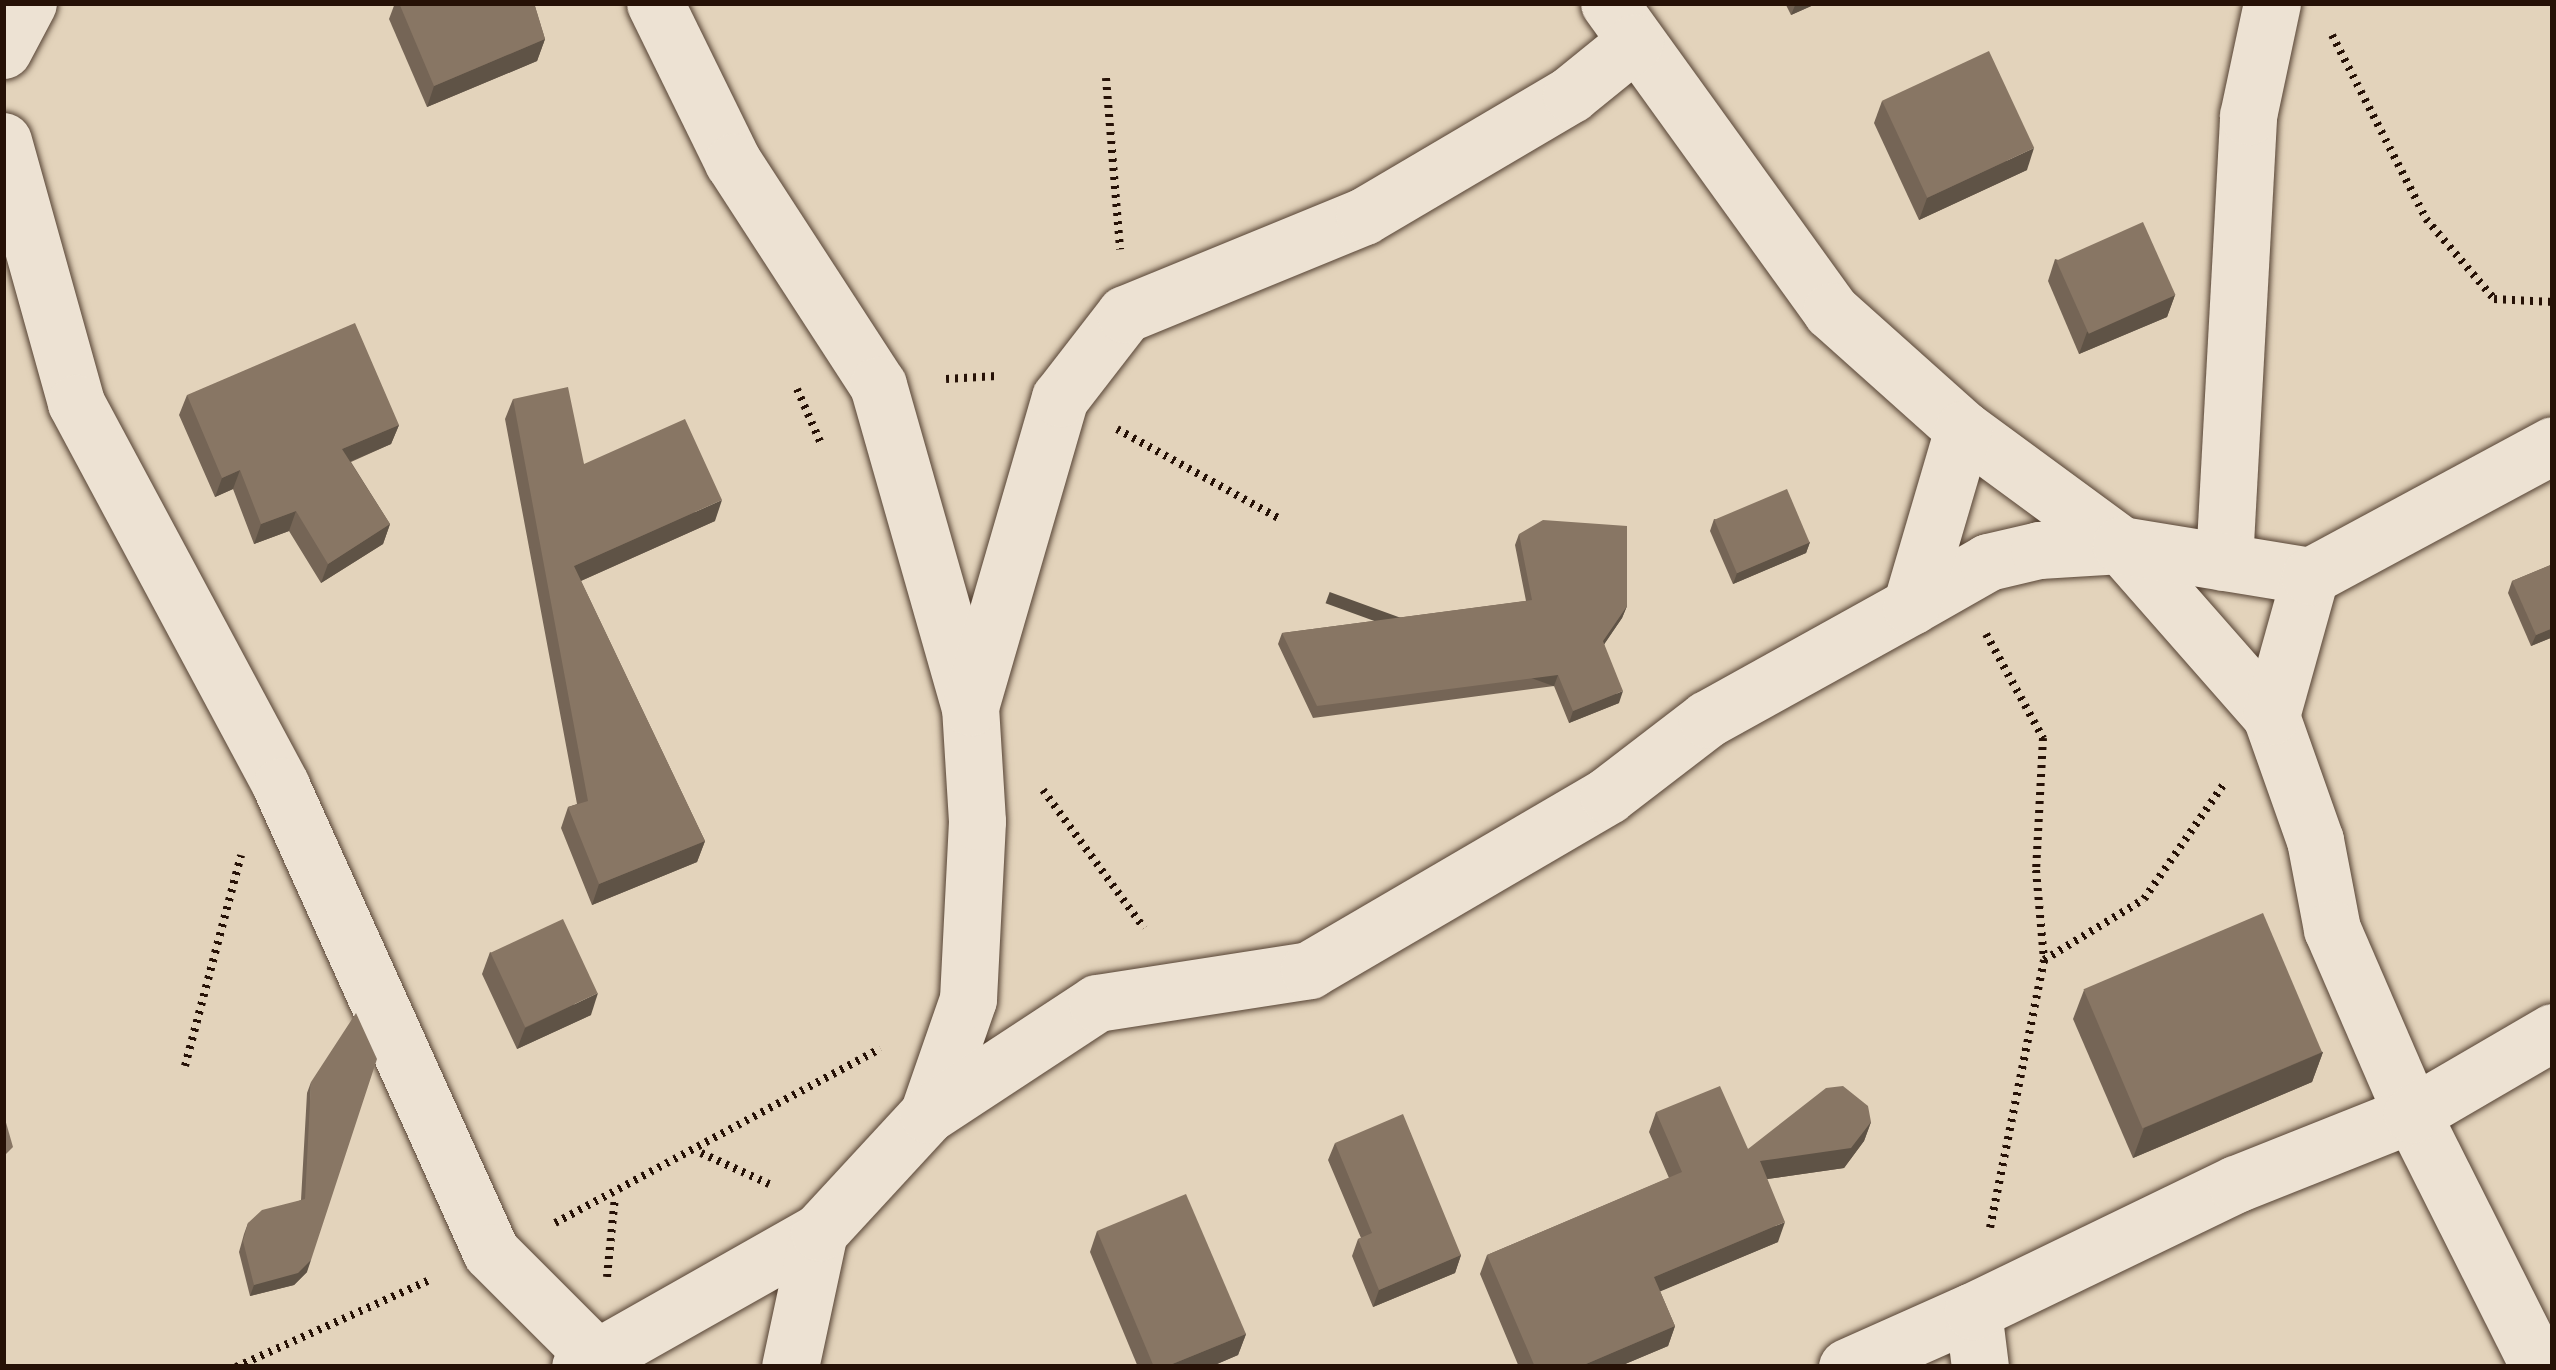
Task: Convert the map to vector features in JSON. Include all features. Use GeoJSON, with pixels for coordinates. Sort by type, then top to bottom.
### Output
{"type":"FeatureCollection","features":[{"type":"Feature","properties":{"kind":"street"},"geometry":{"type":"LineString","coordinates":[[3,50],[28,3]]}},
{"type":"Feature","properties":{"kind":"street"},"geometry":{"type":"LineString","coordinates":[[655,3],[734,162],[878,385],[970,707],[977,821],[968,999],[928,1114]]}},
{"type":"Feature","properties":{"kind":"street"},"geometry":{"type":"LineString","coordinates":[[2224,562],[2248,116],[2272,3]]}},
{"type":"Feature","properties":{"kind":"street"},"geometry":{"type":"LineString","coordinates":[[970,707],[1060,398],[1125,314],[1364,216],[1571,94],[1622,22],[1831,310],[1963,429],[2121,545],[2271,716],[2315,840],[2332,928],[2412,1114],[2539,1367]]}},
{"type":"Feature","properties":{"kind":"street"},"geometry":{"type":"LineString","coordinates":[[3,141],[76,403],[281,786],[491,1252],[589,1364],[819,1232],[928,1114],[1096,1003],[1309,970],[1608,795],[1707,719],[1988,562],[2039,550],[2121,545],[2310,576],[2553,445]]}},
{"type":"Feature","properties":{"kind":"street"},"geometry":{"type":"LineString","coordinates":[[1932,594],[1963,429]]}},
{"type":"Feature","properties":{"kind":"street"},"geometry":{"type":"LineString","coordinates":[[2271,716],[2310,576]]}},
{"type":"Feature","properties":{"kind":"street"},"geometry":{"type":"LineString","coordinates":[[1847,1367],[2236,1184],[2412,1114],[2553,1032]]}},
{"type":"Feature","properties":{"kind":"street"},"geometry":{"type":"LineString","coordinates":[[790,1367],[819,1232]]}},
{"type":"Feature","properties":{"kind":"street"},"geometry":{"type":"LineString","coordinates":[[1973,1311],[1980,1367]]}},
{"type":"Feature","properties":{"kind":"path"},"geometry":{"type":"LineString","coordinates":[[2325,22],[2426,219],[2494,299],[2553,302]]}},
{"type":"Feature","properties":{"kind":"path"},"geometry":{"type":"LineString","coordinates":[[1106,77],[1125,314]]}},
{"type":"Feature","properties":{"kind":"path"},"geometry":{"type":"LineString","coordinates":[[1002,375],[1060,398],[1282,520]]}},
{"type":"Feature","properties":{"kind":"path"},"geometry":{"type":"LineString","coordinates":[[1932,594],[2043,739],[2036,870],[2044,960],[1973,1311]]}},
{"type":"Feature","properties":{"kind":"path"},"geometry":{"type":"LineString","coordinates":[[970,707],[1074,826],[1186,988]]}},
{"type":"Feature","properties":{"kind":"path"},"geometry":{"type":"LineString","coordinates":[[2044,960],[2144,898],[2271,716]]}},
{"type":"Feature","properties":{"kind":"path"},"geometry":{"type":"LineString","coordinates":[[185,1066],[235,865],[281,786]]}},
{"type":"Feature","properties":{"kind":"path"},"geometry":{"type":"LineString","coordinates":[[236,1367],[700,1152],[968,999]]}},
{"type":"Feature","properties":{"kind":"building"},"geometry":{"type":"Polygon","coordinates":[[[399,3],[534,3],[545,39],[434,86],[399,3]]]}},
{"type":"Feature","properties":{"kind":"building"},"geometry":{"type":"Polygon","coordinates":[[[1989,51],[2034,148],[1927,198],[1882,101],[1989,51]]]}},
{"type":"Feature","properties":{"kind":"building"},"geometry":{"type":"Polygon","coordinates":[[[2143,222],[2176,295],[2089,334],[2056,261],[2143,222]]]}},
{"type":"Feature","properties":{"kind":"building"},"geometry":{"type":"Polygon","coordinates":[[[355,323],[399,425],[342,449],[390,524],[328,564],[296,511],[261,524],[240,470],[222,478],[187,395],[355,323]]]}},
{"type":"Feature","properties":{"kind":"building"},"geometry":{"type":"Polygon","coordinates":[[[568,387],[584,464],[685,419],[722,500],[574,566],[705,841],[599,884],[568,807],[588,801],[513,399],[568,387]]]}},
{"type":"Feature","properties":{"kind":"building"},"geometry":{"type":"Polygon","coordinates":[[[1787,489],[1810,542],[1737,573],[1714,520],[1787,489]]]}},
{"type":"Feature","properties":{"kind":"building"},"geometry":{"type":"Polygon","coordinates":[[[1543,520],[1627,526],[1627,606],[1603,641],[1623,691],[1573,711],[1558,675],[1317,706],[1282,633],[1532,600],[1519,534],[1543,520]]]}},
{"type":"Feature","properties":{"kind":"building"},"geometry":{"type":"Polygon","coordinates":[[[2553,564],[2553,628],[2536,635],[2512,581],[2553,564]]]}},
{"type":"Feature","properties":{"kind":"building"},"geometry":{"type":"Polygon","coordinates":[[[2263,913],[2322,1052],[2143,1128],[2084,989],[2263,913]]]}},
{"type":"Feature","properties":{"kind":"building"},"geometry":{"type":"Polygon","coordinates":[[[563,919],[598,993],[525,1027],[490,953],[563,919]]]}},
{"type":"Feature","properties":{"kind":"building"},"geometry":{"type":"Polygon","coordinates":[[[356,1013],[377,1059],[311,1260],[298,1273],[254,1285],[243,1241],[248,1223],[262,1210],[305,1199],[311,1082],[356,1013]]]}},
{"type":"Feature","properties":{"kind":"building"},"geometry":{"type":"Polygon","coordinates":[[[1720,1086],[1748,1149],[1826,1088],[1843,1086],[1868,1106],[1871,1122],[1851,1148],[1760,1161],[1785,1222],[1654,1277],[1675,1326],[1579,1367],[1535,1367],[1487,1255],[1682,1172],[1656,1112],[1720,1086]]]}},
{"type":"Feature","properties":{"kind":"building"},"geometry":{"type":"Polygon","coordinates":[[[3,1112],[13,1147],[3,1157],[3,1112]]]}},
{"type":"Feature","properties":{"kind":"building"},"geometry":{"type":"Polygon","coordinates":[[[1403,1114],[1461,1255],[1379,1290],[1358,1239],[1372,1233],[1335,1143],[1403,1114]]]}},
{"type":"Feature","properties":{"kind":"building"},"geometry":{"type":"Polygon","coordinates":[[[1186,1194],[1246,1334],[1165,1367],[1154,1367],[1097,1231],[1186,1194]]]}}]}
